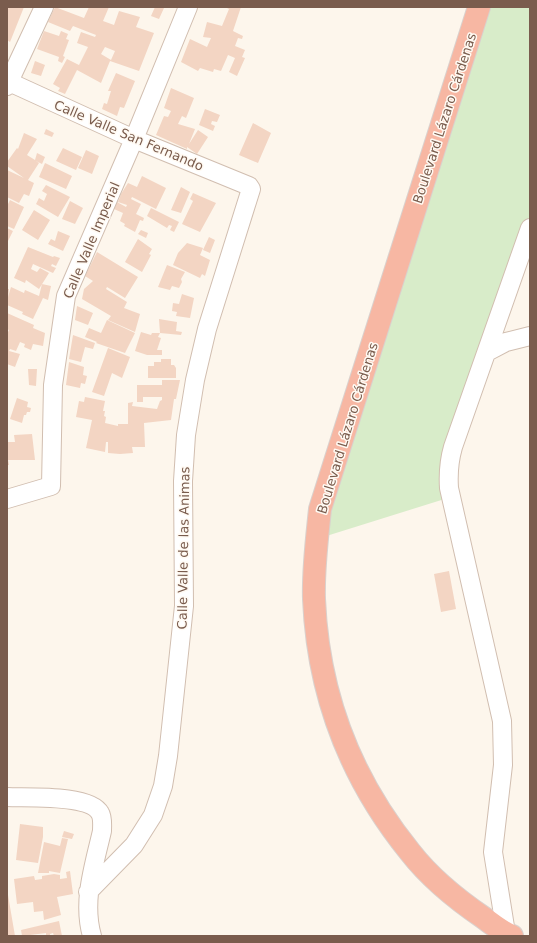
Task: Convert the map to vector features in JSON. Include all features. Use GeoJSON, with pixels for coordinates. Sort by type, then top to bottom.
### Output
{"type":"FeatureCollection","features":[{"type":"Feature","properties":{"kind":"highway","name":"Boulevard Lázaro Cárdenas"},"geometry":{"type":"LineString","coordinates":[[479,7],[320,509],[314,599],[320,655],[330,705],[343,743],[365,789],[396,836],[424,870],[456,899],[509,935]]}},
{"type":"Feature","properties":{"kind":"street"},"geometry":{"type":"LineString","coordinates":[[8,83],[44,7]]}},
{"type":"Feature","properties":{"kind":"street","name":"Calle Valle Imperial"},"geometry":{"type":"LineString","coordinates":[[7,500],[51,486],[53,385],[66,296],[134,139],[188,7]]}},
{"type":"Feature","properties":{"kind":"street","name":"Calle Valle San Fernando"},"geometry":{"type":"LineString","coordinates":[[8,83],[134,139],[249,186],[251,189]]}},
{"type":"Feature","properties":{"kind":"street","name":"Calle Valle de las Animas"},"geometry":{"type":"LineString","coordinates":[[88,892],[134,845],[153,815],[163,786],[168,756],[184,606],[183,481],[186,435],[195,380],[206,329],[251,189]]}},
{"type":"Feature","properties":{"kind":"street"},"geometry":{"type":"LineString","coordinates":[[509,935],[493,852],[503,764],[502,721],[449,488],[448,476],[449,462],[453,447],[530,228]]}},
{"type":"Feature","properties":{"kind":"street"},"geometry":{"type":"LineString","coordinates":[[487,352],[506,342],[530,336]]}},
{"type":"Feature","properties":{"kind":"street"},"geometry":{"type":"LineString","coordinates":[[7,797],[78,800],[92,805],[100,812],[102,831],[88,892],[87,911],[92,936]]}},
{"type":"Feature","properties":{"kind":"green space"},"geometry":{"type":"Polygon","coordinates":[[[480,7],[530,7],[530,231],[455,448],[451,497],[320,538],[480,7]]]}},
{"type":"Feature","properties":{"kind":"building"},"geometry":{"type":"Polygon","coordinates":[[[7,7],[24,7],[10,42],[7,40],[7,7]]]}},
{"type":"Feature","properties":{"kind":"building"},"geometry":{"type":"Polygon","coordinates":[[[55,7],[84,18],[89,7],[109,7],[103,21],[114,25],[119,11],[140,17],[136,27],[154,33],[139,71],[110,61],[101,83],[77,70],[65,94],[58,91],[60,88],[53,84],[67,59],[79,65],[88,47],[77,43],[81,32],[95,37],[96,35],[73,26],[70,31],[48,22],[55,7]],[[105,47],[101,54],[111,60],[115,51],[105,47]]]}},
{"type":"Feature","properties":{"kind":"building"},"geometry":{"type":"Polygon","coordinates":[[[155,7],[164,8],[159,19],[151,16],[155,7]]]}},
{"type":"Feature","properties":{"kind":"building"},"geometry":{"type":"Polygon","coordinates":[[[225,7],[241,7],[233,31],[243,36],[242,39],[238,38],[235,46],[245,50],[242,57],[245,58],[237,76],[229,72],[235,58],[228,55],[221,71],[214,69],[213,72],[200,68],[198,71],[181,62],[190,39],[207,47],[211,38],[203,37],[207,22],[222,26],[229,9],[225,7]]]}},
{"type":"Feature","properties":{"kind":"building"},"geometry":{"type":"Polygon","coordinates":[[[44,31],[59,36],[61,31],[68,34],[66,39],[69,40],[62,63],[58,61],[59,57],[37,49],[44,31]]]}},
{"type":"Feature","properties":{"kind":"building"},"geometry":{"type":"Polygon","coordinates":[[[35,61],[45,65],[41,76],[31,73],[35,61]]]}},
{"type":"Feature","properties":{"kind":"building"},"geometry":{"type":"Polygon","coordinates":[[[116,73],[135,81],[124,108],[120,107],[117,116],[102,109],[104,103],[107,104],[111,91],[108,91],[116,73]]]}},
{"type":"Feature","properties":{"kind":"building"},"geometry":{"type":"Polygon","coordinates":[[[171,88],[194,98],[186,118],[182,116],[178,124],[195,129],[189,144],[198,130],[208,137],[197,154],[187,147],[187,149],[156,135],[164,116],[168,117],[171,111],[164,108],[171,88]]]}},
{"type":"Feature","properties":{"kind":"building"},"geometry":{"type":"Polygon","coordinates":[[[205,109],[220,115],[217,122],[212,121],[211,124],[215,126],[213,131],[199,125],[205,109]]]}},
{"type":"Feature","properties":{"kind":"building"},"geometry":{"type":"Polygon","coordinates":[[[253,123],[271,133],[258,163],[239,155],[253,123]]]}},
{"type":"Feature","properties":{"kind":"building"},"geometry":{"type":"Polygon","coordinates":[[[46,129],[54,133],[52,137],[44,134],[46,129]]]}},
{"type":"Feature","properties":{"kind":"building"},"geometry":{"type":"Polygon","coordinates":[[[24,133],[37,139],[27,155],[35,160],[37,153],[45,157],[42,164],[36,161],[39,163],[28,180],[34,183],[29,196],[24,194],[19,203],[7,197],[7,170],[24,178],[7,166],[7,162],[17,148],[18,149],[24,133]]]}},
{"type":"Feature","properties":{"kind":"building"},"geometry":{"type":"Polygon","coordinates":[[[63,148],[82,157],[76,170],[56,161],[63,148]]]}},
{"type":"Feature","properties":{"kind":"building"},"geometry":{"type":"Polygon","coordinates":[[[86,150],[99,156],[92,174],[78,168],[86,150]]]}},
{"type":"Feature","properties":{"kind":"building"},"geometry":{"type":"Polygon","coordinates":[[[45,163],[72,176],[66,189],[39,177],[45,163]]]}},
{"type":"Feature","properties":{"kind":"building"},"geometry":{"type":"Polygon","coordinates":[[[142,176],[166,188],[156,209],[132,197],[131,199],[141,204],[136,214],[144,218],[143,221],[140,220],[135,232],[124,226],[125,224],[120,221],[123,213],[114,209],[117,202],[126,207],[127,205],[118,202],[121,194],[128,183],[137,187],[142,176]]]}},
{"type":"Feature","properties":{"kind":"building"},"geometry":{"type":"Polygon","coordinates":[[[46,185],[70,197],[58,217],[36,204],[39,198],[44,201],[47,194],[42,191],[46,185]]]}},
{"type":"Feature","properties":{"kind":"building"},"geometry":{"type":"Polygon","coordinates":[[[181,187],[190,192],[181,213],[171,210],[181,187]]]}},
{"type":"Feature","properties":{"kind":"building"},"geometry":{"type":"Polygon","coordinates":[[[193,193],[216,203],[200,232],[182,224],[193,201],[190,199],[193,193]]]}},
{"type":"Feature","properties":{"kind":"building"},"geometry":{"type":"Polygon","coordinates":[[[10,200],[24,207],[14,229],[7,226],[7,206],[10,200]]]}},
{"type":"Feature","properties":{"kind":"building"},"geometry":{"type":"Polygon","coordinates":[[[70,201],[83,208],[75,224],[62,219],[70,201]]]}},
{"type":"Feature","properties":{"kind":"building"},"geometry":{"type":"Polygon","coordinates":[[[151,208],[179,222],[174,232],[170,230],[172,226],[169,225],[167,228],[147,216],[151,208]]]}},
{"type":"Feature","properties":{"kind":"building"},"geometry":{"type":"Polygon","coordinates":[[[34,210],[50,220],[38,240],[22,230],[34,210]]]}},
{"type":"Feature","properties":{"kind":"building"},"geometry":{"type":"Polygon","coordinates":[[[7,228],[13,231],[7,243],[7,228]]]}},
{"type":"Feature","properties":{"kind":"building"},"geometry":{"type":"Polygon","coordinates":[[[141,230],[148,233],[146,238],[138,234],[141,230]]]}},
{"type":"Feature","properties":{"kind":"building"},"geometry":{"type":"Polygon","coordinates":[[[58,231],[70,236],[63,251],[48,244],[51,239],[55,241],[58,231]]]}},
{"type":"Feature","properties":{"kind":"building"},"geometry":{"type":"Polygon","coordinates":[[[209,237],[215,240],[210,253],[203,250],[209,237]]]}},
{"type":"Feature","properties":{"kind":"building"},"geometry":{"type":"Polygon","coordinates":[[[138,239],[152,249],[149,254],[151,255],[142,272],[125,262],[138,239]]]}},
{"type":"Feature","properties":{"kind":"building"},"geometry":{"type":"Polygon","coordinates":[[[187,243],[203,248],[200,255],[210,260],[205,276],[202,274],[200,278],[173,265],[178,253],[187,243]]]}},
{"type":"Feature","properties":{"kind":"building"},"geometry":{"type":"Polygon","coordinates":[[[28,247],[53,257],[60,258],[56,266],[52,264],[51,266],[56,268],[53,273],[33,264],[31,269],[37,272],[40,268],[49,273],[39,289],[26,280],[25,283],[14,278],[28,247]]]}},
{"type":"Feature","properties":{"kind":"building"},"geometry":{"type":"Polygon","coordinates":[[[97,252],[138,277],[125,298],[107,287],[106,289],[127,302],[124,308],[140,314],[135,332],[108,320],[111,316],[82,299],[84,289],[93,281],[85,276],[97,252]]]}},
{"type":"Feature","properties":{"kind":"building"},"geometry":{"type":"Polygon","coordinates":[[[167,265],[185,272],[181,279],[182,282],[179,288],[172,286],[170,290],[158,287],[167,265]]]}},
{"type":"Feature","properties":{"kind":"building"},"geometry":{"type":"Polygon","coordinates":[[[42,284],[51,286],[48,300],[43,298],[33,319],[22,314],[23,312],[7,305],[7,289],[9,289],[8,297],[11,287],[24,293],[25,290],[39,296],[42,284]]]}},
{"type":"Feature","properties":{"kind":"building"},"geometry":{"type":"Polygon","coordinates":[[[182,294],[194,298],[190,318],[176,316],[177,312],[172,311],[173,303],[179,304],[182,294]]]}},
{"type":"Feature","properties":{"kind":"building"},"geometry":{"type":"Polygon","coordinates":[[[77,306],[93,313],[88,325],[75,320],[77,306]]]}},
{"type":"Feature","properties":{"kind":"building"},"geometry":{"type":"Polygon","coordinates":[[[7,313],[34,325],[33,328],[45,333],[43,346],[33,344],[31,350],[24,347],[25,344],[20,342],[16,351],[10,349],[9,351],[20,354],[15,367],[7,364],[7,334],[9,330],[7,329],[7,313]]]}},
{"type":"Feature","properties":{"kind":"building"},"geometry":{"type":"Polygon","coordinates":[[[159,319],[177,322],[176,331],[182,332],[181,335],[160,333],[159,319]]]}},
{"type":"Feature","properties":{"kind":"building"},"geometry":{"type":"Polygon","coordinates":[[[107,320],[135,333],[125,353],[96,343],[97,342],[85,337],[89,328],[101,333],[107,320]]]}},
{"type":"Feature","properties":{"kind":"building"},"geometry":{"type":"Polygon","coordinates":[[[141,332],[151,335],[152,333],[160,333],[158,337],[161,338],[157,350],[162,350],[162,355],[147,355],[135,351],[141,332]]]}},
{"type":"Feature","properties":{"kind":"building"},"geometry":{"type":"Polygon","coordinates":[[[73,335],[95,343],[93,349],[85,347],[81,362],[69,359],[73,335]]]}},
{"type":"Feature","properties":{"kind":"building"},"geometry":{"type":"Polygon","coordinates":[[[108,348],[130,357],[122,378],[112,373],[104,396],[92,392],[108,348]]]}},
{"type":"Feature","properties":{"kind":"building"},"geometry":{"type":"Polygon","coordinates":[[[161,359],[171,359],[171,365],[174,365],[176,368],[176,378],[148,378],[148,366],[154,366],[154,362],[161,362],[161,359]]]}},
{"type":"Feature","properties":{"kind":"building"},"geometry":{"type":"Polygon","coordinates":[[[69,362],[84,367],[83,375],[87,376],[85,384],[81,383],[80,388],[66,385],[69,362]]]}},
{"type":"Feature","properties":{"kind":"building"},"geometry":{"type":"Polygon","coordinates":[[[28,369],[37,369],[36,386],[29,385],[28,369]]]}},
{"type":"Feature","properties":{"kind":"building"},"geometry":{"type":"Polygon","coordinates":[[[162,380],[180,380],[176,399],[174,399],[171,420],[144,423],[145,447],[132,447],[133,453],[120,454],[108,453],[108,442],[106,442],[105,452],[86,448],[92,420],[76,417],[79,401],[84,402],[85,397],[105,401],[103,411],[105,411],[104,416],[106,417],[105,423],[118,426],[118,424],[128,424],[128,403],[133,402],[132,406],[157,409],[160,401],[162,400],[162,397],[143,397],[143,402],[137,402],[137,385],[162,385],[162,380]]]}},
{"type":"Feature","properties":{"kind":"building"},"geometry":{"type":"Polygon","coordinates":[[[17,398],[28,402],[27,407],[31,408],[30,412],[27,412],[26,415],[24,415],[22,423],[10,419],[17,398]]]}},
{"type":"Feature","properties":{"kind":"building"},"geometry":{"type":"Polygon","coordinates":[[[32,434],[35,460],[8,460],[9,465],[7,465],[7,442],[15,442],[14,435],[32,434]]]}},
{"type":"Feature","properties":{"kind":"building"},"geometry":{"type":"Polygon","coordinates":[[[449,571],[456,609],[441,612],[434,574],[449,571]]]}},
{"type":"Feature","properties":{"kind":"building"},"geometry":{"type":"Polygon","coordinates":[[[20,824],[43,827],[43,837],[38,863],[16,860],[20,824]]]}},
{"type":"Feature","properties":{"kind":"building"},"geometry":{"type":"Polygon","coordinates":[[[64,831],[74,834],[72,839],[62,837],[64,831]]]}},
{"type":"Feature","properties":{"kind":"building"},"geometry":{"type":"Polygon","coordinates":[[[62,838],[68,839],[60,873],[49,871],[49,873],[38,873],[44,842],[60,846],[62,838]]]}},
{"type":"Feature","properties":{"kind":"building"},"geometry":{"type":"Polygon","coordinates":[[[70,871],[73,894],[57,897],[61,915],[44,920],[43,911],[34,912],[33,902],[17,904],[14,879],[34,876],[35,880],[42,879],[42,876],[54,874],[60,875],[60,879],[67,878],[66,872],[70,871]]]}},
{"type":"Feature","properties":{"kind":"building"},"geometry":{"type":"Polygon","coordinates":[[[8,895],[15,936],[7,936],[8,895]]]}},
{"type":"Feature","properties":{"kind":"building"},"geometry":{"type":"Polygon","coordinates":[[[59,921],[62,936],[54,936],[53,933],[50,934],[50,936],[46,936],[46,933],[22,936],[21,930],[59,921]]]}}]}
